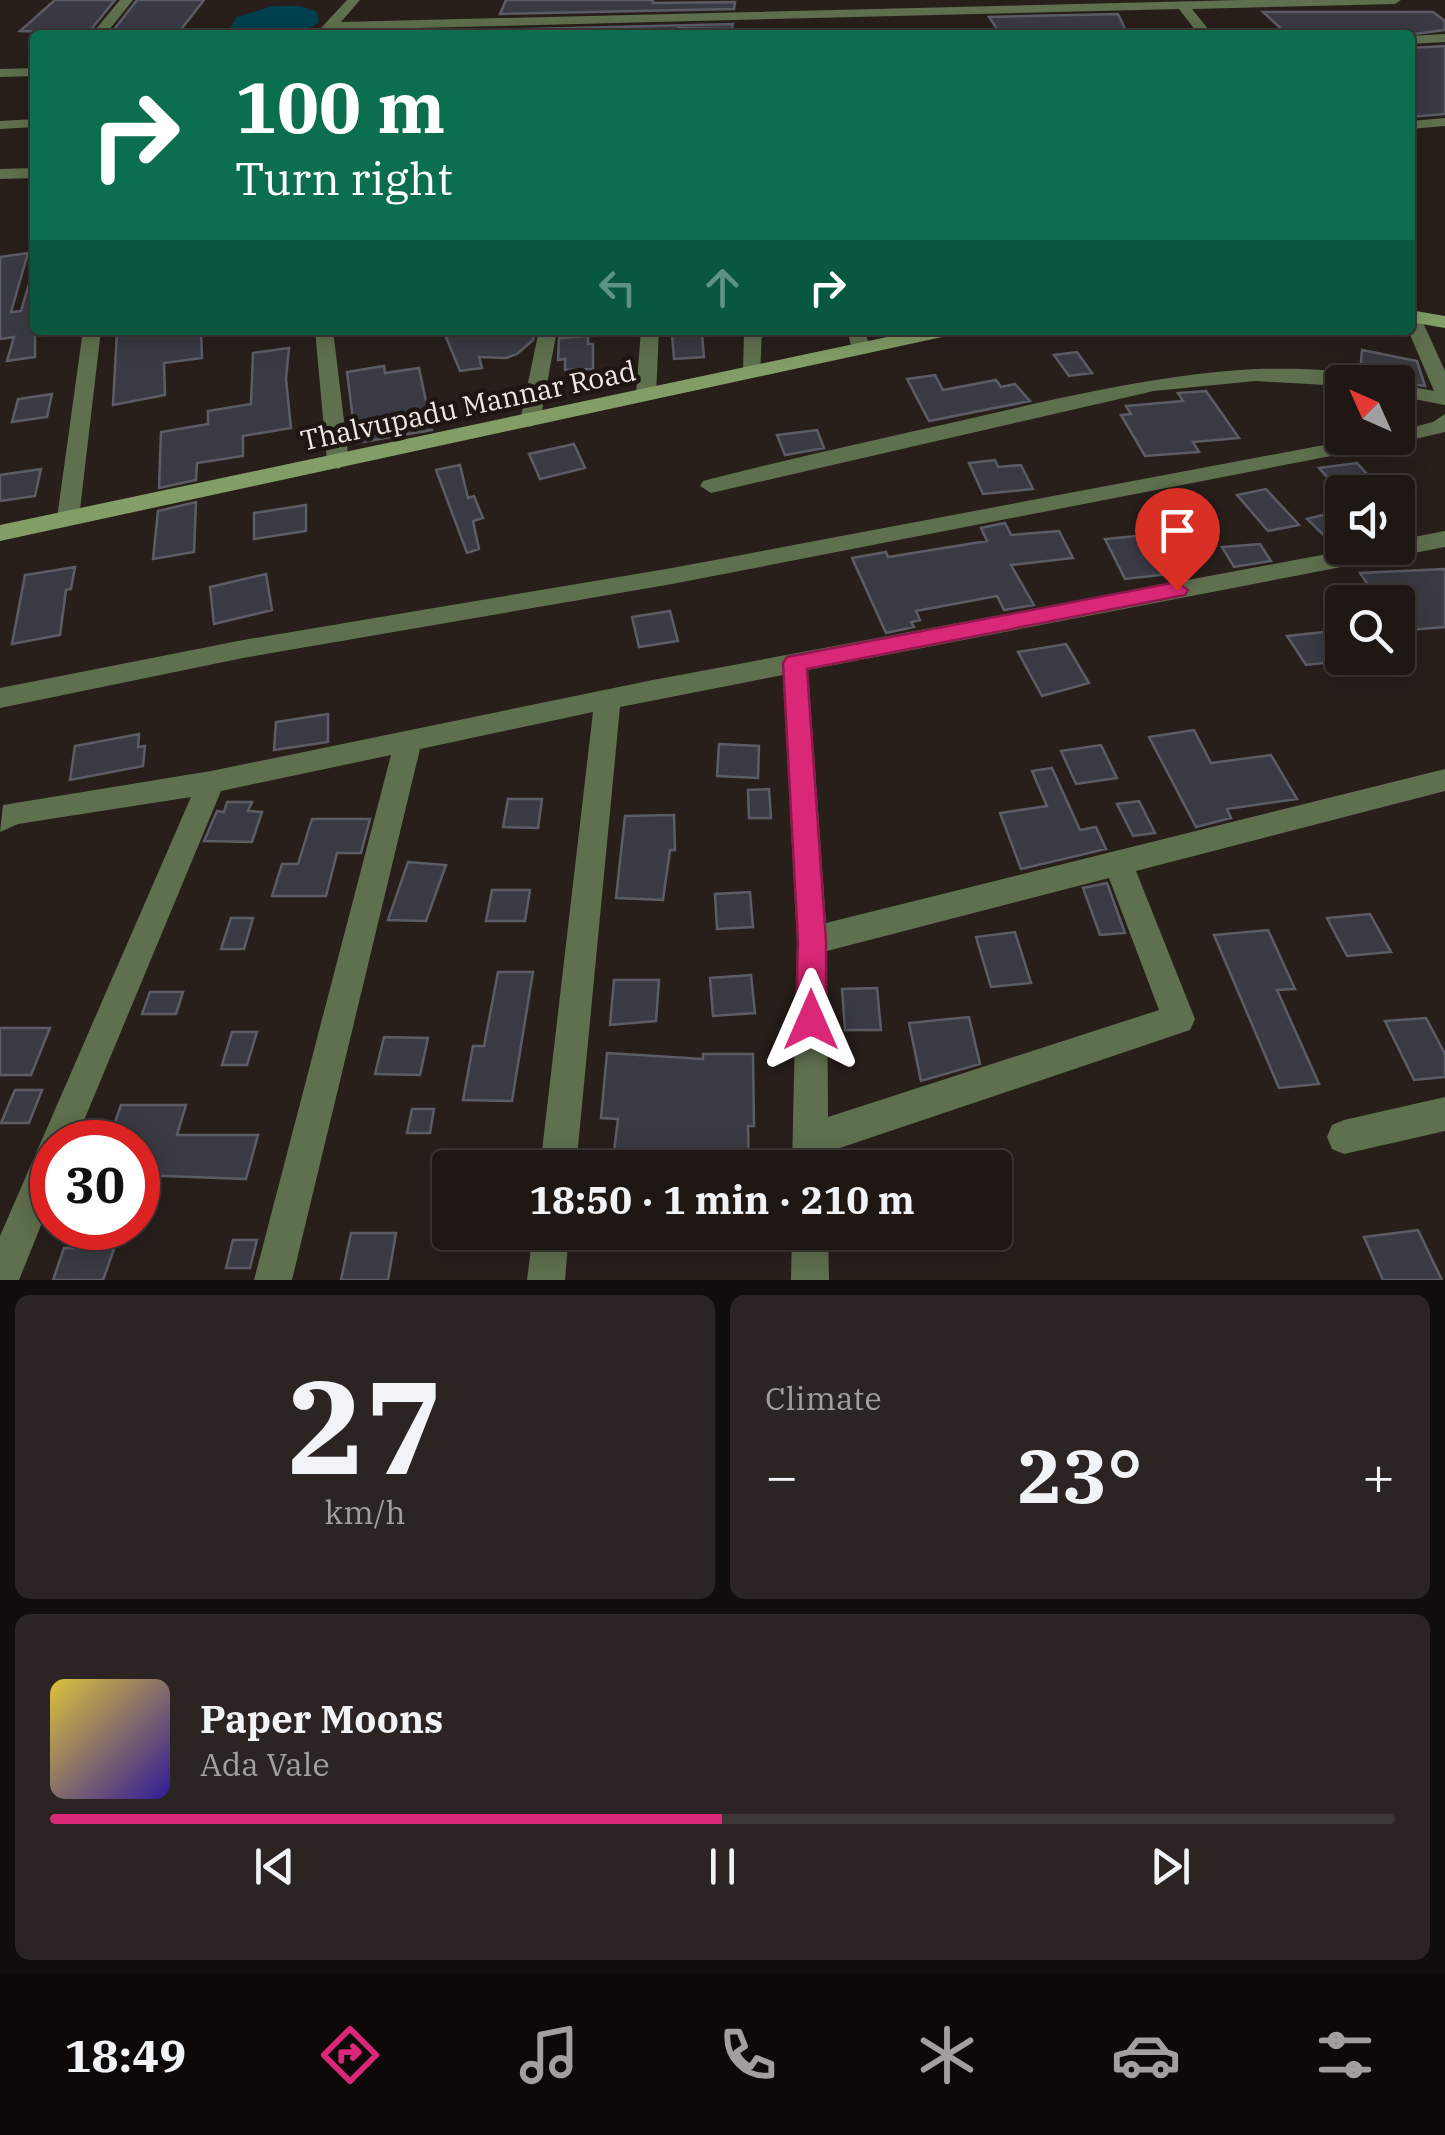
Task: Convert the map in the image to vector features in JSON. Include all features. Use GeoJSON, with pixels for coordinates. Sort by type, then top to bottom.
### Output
{"type":"FeatureCollection","features":[{"type":"Feature","properties":{"kind":"street"},"geometry":{"type":"LineString","coordinates":[[102,30],[127,0]]}},
{"type":"Feature","properties":{"kind":"street"},"geometry":{"type":"LineString","coordinates":[[327,30],[354,0]]}},
{"type":"Feature","properties":{"kind":"street"},"geometry":{"type":"LineString","coordinates":[[614,0],[614,19]]}},
{"type":"Feature","properties":{"kind":"street"},"geometry":{"type":"LineString","coordinates":[[734,0],[737,16]]}},
{"type":"Feature","properties":{"kind":"street"},"geometry":{"type":"LineString","coordinates":[[327,30],[532,16],[843,19],[970,5],[1395,0]]}},
{"type":"Feature","properties":{"kind":"street"},"geometry":{"type":"LineString","coordinates":[[1182,5],[1202,30]]}},
{"type":"Feature","properties":{"kind":"street"},"geometry":{"type":"LineString","coordinates":[[1415,40],[1445,38]]}},
{"type":"Feature","properties":{"kind":"street"},"geometry":{"type":"LineString","coordinates":[[0,73],[30,72]]}},
{"type":"Feature","properties":{"kind":"street"},"geometry":{"type":"LineString","coordinates":[[1415,125],[1445,122]]}},
{"type":"Feature","properties":{"kind":"street"},"geometry":{"type":"LineString","coordinates":[[0,125],[30,123]]}},
{"type":"Feature","properties":{"kind":"street"},"geometry":{"type":"LineString","coordinates":[[0,174],[30,173]]}},
{"type":"Feature","properties":{"kind":"street"},"geometry":{"type":"LineString","coordinates":[[1415,317],[1445,322]]}},
{"type":"Feature","properties":{"kind":"street"},"geometry":{"type":"LineString","coordinates":[[1415,326],[1445,397]]}},
{"type":"Feature","properties":{"kind":"street"},"geometry":{"type":"LineString","coordinates":[[68,518],[91,335]]}},
{"type":"Feature","properties":{"kind":"street"},"geometry":{"type":"LineString","coordinates":[[325,335],[338,462]]}},
{"type":"Feature","properties":{"kind":"street"},"geometry":{"type":"LineString","coordinates":[[530,421],[547,335]]}},
{"type":"Feature","properties":{"kind":"street"},"geometry":{"type":"LineString","coordinates":[[646,396],[650,335]]}},
{"type":"Feature","properties":{"kind":"street"},"geometry":{"type":"LineString","coordinates":[[753,335],[754,372]]}},
{"type":"Feature","properties":{"kind":"street","name":"Thalvupadu Mannar Road"},"geometry":{"type":"LineString","coordinates":[[0,533],[646,396],[754,372],[858,339],[898,335]]}},
{"type":"Feature","properties":{"kind":"street"},"geometry":{"type":"LineString","coordinates":[[711,486],[1060,404],[1219,375],[1325,377]]}},
{"type":"Feature","properties":{"kind":"street"},"geometry":{"type":"LineString","coordinates":[[1415,393],[1445,397]]}},
{"type":"Feature","properties":{"kind":"street"},"geometry":{"type":"LineString","coordinates":[[1415,432],[1440,426],[1445,420]]}},
{"type":"Feature","properties":{"kind":"street"},"geometry":{"type":"LineString","coordinates":[[0,698],[243,649],[672,576],[1325,450]]}},
{"type":"Feature","properties":{"kind":"street"},"geometry":{"type":"LineString","coordinates":[[0,820],[12,813],[211,782],[795,663],[1445,539]]}},
{"type":"Feature","properties":{"kind":"street"},"geometry":{"type":"LineString","coordinates":[[795,663],[812,941],[810,1150]]}},
{"type":"Feature","properties":{"kind":"street"},"geometry":{"type":"LineString","coordinates":[[560,1150],[608,700]]}},
{"type":"Feature","properties":{"kind":"street"},"geometry":{"type":"LineString","coordinates":[[273,1280],[408,743]]}},
{"type":"Feature","properties":{"kind":"street"},"geometry":{"type":"LineString","coordinates":[[812,941],[1445,780]]}},
{"type":"Feature","properties":{"kind":"street"},"geometry":{"type":"LineString","coordinates":[[67,1120],[211,782]]}},
{"type":"Feature","properties":{"kind":"street"},"geometry":{"type":"LineString","coordinates":[[821,1150],[1179,1019],[1118,863]]}},
{"type":"Feature","properties":{"kind":"street"},"geometry":{"type":"LineString","coordinates":[[1344,1137],[1445,1114]]}},
{"type":"Feature","properties":{"kind":"street"},"geometry":{"type":"LineString","coordinates":[[0,1280],[30,1208]]}},
{"type":"Feature","properties":{"kind":"street"},"geometry":{"type":"LineString","coordinates":[[546,1280],[549,1250]]}},
{"type":"Feature","properties":{"kind":"street"},"geometry":{"type":"LineString","coordinates":[[810,1250],[810,1280]]}},
{"type":"Feature","properties":{"kind":"water"},"geometry":{"type":"Polygon","coordinates":[[[273,6],[300,6],[317,12],[319,22],[304,30],[233,30],[230,28],[237,17],[273,6]]]}},
{"type":"Feature","properties":{"kind":"building"},"geometry":{"type":"Polygon","coordinates":[[[55,0],[115,0],[90,30],[20,31],[55,0]]]}},
{"type":"Feature","properties":{"kind":"building"},"geometry":{"type":"Polygon","coordinates":[[[137,0],[204,0],[181,30],[114,30],[137,0]]]}},
{"type":"Feature","properties":{"kind":"building"},"geometry":{"type":"Polygon","coordinates":[[[506,0],[735,2],[734,9],[500,14],[506,0]]]}},
{"type":"Feature","properties":{"kind":"building"},"geometry":{"type":"Polygon","coordinates":[[[1263,12],[1433,12],[1445,21],[1445,30],[1415,34],[1415,30],[1283,30],[1263,12]]]}},
{"type":"Feature","properties":{"kind":"building"},"geometry":{"type":"Polygon","coordinates":[[[1118,14],[1126,30],[998,30],[989,17],[1118,14]]]}},
{"type":"Feature","properties":{"kind":"building"},"geometry":{"type":"Polygon","coordinates":[[[733,24],[732,29],[493,30],[733,24]]]}},
{"type":"Feature","properties":{"kind":"building"},"geometry":{"type":"Polygon","coordinates":[[[1445,46],[1445,114],[1415,117],[1415,48],[1445,46]]]}},
{"type":"Feature","properties":{"kind":"building"},"geometry":{"type":"Polygon","coordinates":[[[28,253],[11,312],[21,311],[30,284],[30,335],[35,335],[35,357],[7,361],[14,337],[0,339],[0,257],[28,253]]]}},
{"type":"Feature","properties":{"kind":"building"},"geometry":{"type":"Polygon","coordinates":[[[117,335],[201,335],[202,358],[164,363],[165,395],[113,405],[117,335]]]}},
{"type":"Feature","properties":{"kind":"building"},"geometry":{"type":"Polygon","coordinates":[[[445,335],[534,335],[517,354],[506,358],[479,357],[482,368],[460,371],[445,335]]]}},
{"type":"Feature","properties":{"kind":"building"},"geometry":{"type":"Polygon","coordinates":[[[672,335],[702,335],[704,357],[674,359],[672,335]]]}},
{"type":"Feature","properties":{"kind":"building"},"geometry":{"type":"Polygon","coordinates":[[[588,336],[588,344],[593,344],[593,369],[565,370],[565,359],[558,360],[559,338],[588,336]]]}},
{"type":"Feature","properties":{"kind":"building"},"geometry":{"type":"Polygon","coordinates":[[[289,348],[286,379],[291,428],[243,436],[243,456],[197,463],[196,480],[159,488],[161,432],[208,424],[208,411],[251,404],[253,353],[289,348]]]}},
{"type":"Feature","properties":{"kind":"building"},"geometry":{"type":"Polygon","coordinates":[[[1362,350],[1417,361],[1425,386],[1415,385],[1415,365],[1361,365],[1362,350]]]}},
{"type":"Feature","properties":{"kind":"building"},"geometry":{"type":"Polygon","coordinates":[[[1077,352],[1092,373],[1069,376],[1054,355],[1077,352]]]}},
{"type":"Feature","properties":{"kind":"building"},"geometry":{"type":"Polygon","coordinates":[[[384,366],[385,373],[419,368],[432,430],[356,443],[347,372],[384,366]]]}},
{"type":"Feature","properties":{"kind":"building"},"geometry":{"type":"Polygon","coordinates":[[[935,375],[943,390],[996,380],[1001,387],[1015,384],[1030,401],[929,421],[907,379],[935,375]]]}},
{"type":"Feature","properties":{"kind":"building"},"geometry":{"type":"Polygon","coordinates":[[[1206,391],[1239,438],[1193,442],[1199,452],[1145,456],[1121,415],[1131,414],[1126,406],[1183,401],[1178,393],[1206,391]]]}},
{"type":"Feature","properties":{"kind":"building"},"geometry":{"type":"Polygon","coordinates":[[[52,394],[47,417],[12,422],[18,399],[52,394]]]}},
{"type":"Feature","properties":{"kind":"building"},"geometry":{"type":"Polygon","coordinates":[[[817,430],[824,448],[785,455],[777,435],[817,430]]]}},
{"type":"Feature","properties":{"kind":"building"},"geometry":{"type":"Polygon","coordinates":[[[574,444],[585,468],[540,479],[529,454],[574,444]]]}},
{"type":"Feature","properties":{"kind":"building"},"geometry":{"type":"Polygon","coordinates":[[[995,460],[998,467],[1021,465],[1033,489],[983,494],[969,463],[995,460]]]}},
{"type":"Feature","properties":{"kind":"building"},"geometry":{"type":"Polygon","coordinates":[[[1357,463],[1368,475],[1325,475],[1319,468],[1357,463]]]}},
{"type":"Feature","properties":{"kind":"building"},"geometry":{"type":"Polygon","coordinates":[[[460,465],[468,498],[474,496],[483,518],[473,521],[479,549],[467,553],[436,470],[460,465]]]}},
{"type":"Feature","properties":{"kind":"building"},"geometry":{"type":"Polygon","coordinates":[[[41,469],[35,496],[0,501],[0,475],[41,469]]]}},
{"type":"Feature","properties":{"kind":"building"},"geometry":{"type":"Polygon","coordinates":[[[1266,489],[1299,525],[1268,531],[1237,495],[1266,489]]]}},
{"type":"Feature","properties":{"kind":"building"},"geometry":{"type":"Polygon","coordinates":[[[196,502],[194,552],[153,559],[158,511],[196,502]]]}},
{"type":"Feature","properties":{"kind":"building"},"geometry":{"type":"Polygon","coordinates":[[[306,505],[306,531],[254,539],[254,513],[306,505]]]}},
{"type":"Feature","properties":{"kind":"building"},"geometry":{"type":"Polygon","coordinates":[[[1325,514],[1325,536],[1307,519],[1325,514]]]}},
{"type":"Feature","properties":{"kind":"building"},"geometry":{"type":"Polygon","coordinates":[[[1005,523],[1011,535],[1059,531],[1073,558],[1011,565],[1034,605],[1004,610],[997,596],[916,611],[920,620],[911,622],[914,627],[886,633],[852,558],[886,552],[888,557],[987,541],[981,528],[1005,523]]]}},
{"type":"Feature","properties":{"kind":"building"},"geometry":{"type":"Polygon","coordinates":[[[1157,534],[1179,573],[1125,579],[1105,539],[1157,534]]]}},
{"type":"Feature","properties":{"kind":"building"},"geometry":{"type":"Polygon","coordinates":[[[1260,544],[1271,561],[1234,567],[1222,547],[1260,544]]]}},
{"type":"Feature","properties":{"kind":"building"},"geometry":{"type":"Polygon","coordinates":[[[75,567],[71,589],[66,590],[60,635],[12,644],[25,575],[75,567]]]}},
{"type":"Feature","properties":{"kind":"building"},"geometry":{"type":"Polygon","coordinates":[[[1445,569],[1445,627],[1415,630],[1415,585],[1368,585],[1360,573],[1445,569]]]}},
{"type":"Feature","properties":{"kind":"building"},"geometry":{"type":"Polygon","coordinates":[[[266,574],[272,610],[214,624],[210,587],[266,574]]]}},
{"type":"Feature","properties":{"kind":"building"},"geometry":{"type":"Polygon","coordinates":[[[670,611],[678,641],[639,647],[632,617],[670,611]]]}},
{"type":"Feature","properties":{"kind":"building"},"geometry":{"type":"Polygon","coordinates":[[[1325,632],[1325,663],[1306,665],[1287,636],[1325,632]]]}},
{"type":"Feature","properties":{"kind":"building"},"geometry":{"type":"Polygon","coordinates":[[[1066,644],[1089,683],[1042,696],[1018,652],[1066,644]]]}},
{"type":"Feature","properties":{"kind":"building"},"geometry":{"type":"Polygon","coordinates":[[[328,714],[328,742],[274,750],[276,722],[328,714]]]}},
{"type":"Feature","properties":{"kind":"building"},"geometry":{"type":"Polygon","coordinates":[[[1194,730],[1211,763],[1271,755],[1297,799],[1227,809],[1231,818],[1196,827],[1149,737],[1194,730]]]}},
{"type":"Feature","properties":{"kind":"building"},"geometry":{"type":"Polygon","coordinates":[[[139,734],[138,747],[145,746],[143,766],[70,780],[75,746],[139,734]]]}},
{"type":"Feature","properties":{"kind":"building"},"geometry":{"type":"Polygon","coordinates":[[[719,744],[759,746],[758,778],[717,776],[719,744]]]}},
{"type":"Feature","properties":{"kind":"building"},"geometry":{"type":"Polygon","coordinates":[[[1101,745],[1117,778],[1076,784],[1061,751],[1101,745]]]}},
{"type":"Feature","properties":{"kind":"building"},"geometry":{"type":"Polygon","coordinates":[[[1052,768],[1080,830],[1096,827],[1106,849],[1021,869],[1000,813],[1047,806],[1032,771],[1052,768]]]}},
{"type":"Feature","properties":{"kind":"building"},"geometry":{"type":"Polygon","coordinates":[[[769,789],[771,818],[749,818],[748,790],[769,789]]]}},
{"type":"Feature","properties":{"kind":"building"},"geometry":{"type":"Polygon","coordinates":[[[508,799],[542,799],[538,828],[503,827],[508,799]]]}},
{"type":"Feature","properties":{"kind":"building"},"geometry":{"type":"Polygon","coordinates":[[[1139,801],[1155,833],[1133,836],[1117,804],[1139,801]]]}},
{"type":"Feature","properties":{"kind":"building"},"geometry":{"type":"Polygon","coordinates":[[[227,802],[252,802],[248,811],[262,812],[252,842],[204,841],[217,811],[224,812],[227,802]]]}},
{"type":"Feature","properties":{"kind":"building"},"geometry":{"type":"Polygon","coordinates":[[[674,815],[675,850],[670,850],[663,900],[616,898],[625,816],[674,815]]]}},
{"type":"Feature","properties":{"kind":"building"},"geometry":{"type":"Polygon","coordinates":[[[312,819],[370,819],[361,853],[337,853],[326,896],[272,896],[282,864],[298,864],[312,819]]]}},
{"type":"Feature","properties":{"kind":"building"},"geometry":{"type":"Polygon","coordinates":[[[408,862],[446,865],[426,921],[388,920],[408,862]]]}},
{"type":"Feature","properties":{"kind":"building"},"geometry":{"type":"Polygon","coordinates":[[[1107,883],[1125,933],[1100,935],[1083,888],[1107,883]]]}},
{"type":"Feature","properties":{"kind":"building"},"geometry":{"type":"Polygon","coordinates":[[[492,890],[530,890],[525,921],[486,921],[492,890]]]}},
{"type":"Feature","properties":{"kind":"building"},"geometry":{"type":"Polygon","coordinates":[[[750,892],[753,927],[717,929],[715,894],[750,892]]]}},
{"type":"Feature","properties":{"kind":"building"},"geometry":{"type":"Polygon","coordinates":[[[1370,914],[1391,952],[1347,956],[1327,918],[1370,914]]]}},
{"type":"Feature","properties":{"kind":"building"},"geometry":{"type":"Polygon","coordinates":[[[231,918],[253,918],[244,949],[221,949],[231,918]]]}},
{"type":"Feature","properties":{"kind":"building"},"geometry":{"type":"Polygon","coordinates":[[[1268,930],[1295,989],[1277,990],[1319,1084],[1279,1088],[1214,935],[1268,930]]]}},
{"type":"Feature","properties":{"kind":"building"},"geometry":{"type":"Polygon","coordinates":[[[1015,932],[1031,983],[991,987],[976,937],[1015,932]]]}},
{"type":"Feature","properties":{"kind":"building"},"geometry":{"type":"Polygon","coordinates":[[[498,972],[533,972],[512,1101],[463,1100],[473,1046],[484,1046],[498,972]]]}},
{"type":"Feature","properties":{"kind":"building"},"geometry":{"type":"Polygon","coordinates":[[[751,975],[755,1013],[713,1016],[710,978],[751,975]]]}},
{"type":"Feature","properties":{"kind":"building"},"geometry":{"type":"Polygon","coordinates":[[[614,980],[659,980],[656,1021],[610,1025],[614,980]]]}},
{"type":"Feature","properties":{"kind":"building"},"geometry":{"type":"Polygon","coordinates":[[[877,988],[881,1030],[845,1030],[842,989],[877,988]]]}},
{"type":"Feature","properties":{"kind":"building"},"geometry":{"type":"Polygon","coordinates":[[[150,992],[183,992],[176,1014],[142,1014],[150,992]]]}},
{"type":"Feature","properties":{"kind":"building"},"geometry":{"type":"Polygon","coordinates":[[[969,1017],[980,1064],[921,1081],[909,1023],[969,1017]]]}},
{"type":"Feature","properties":{"kind":"building"},"geometry":{"type":"Polygon","coordinates":[[[1426,1018],[1445,1054],[1445,1077],[1414,1080],[1385,1021],[1426,1018]]]}},
{"type":"Feature","properties":{"kind":"building"},"geometry":{"type":"Polygon","coordinates":[[[0,1028],[50,1028],[31,1075],[0,1075],[0,1028]]]}},
{"type":"Feature","properties":{"kind":"building"},"geometry":{"type":"Polygon","coordinates":[[[232,1032],[257,1032],[247,1065],[222,1065],[232,1032]]]}},
{"type":"Feature","properties":{"kind":"building"},"geometry":{"type":"Polygon","coordinates":[[[384,1037],[428,1038],[420,1075],[375,1074],[384,1037]]]}},
{"type":"Feature","properties":{"kind":"building"},"geometry":{"type":"Polygon","coordinates":[[[607,1053],[703,1059],[703,1054],[753,1054],[754,1126],[748,1126],[749,1150],[614,1150],[618,1119],[601,1118],[607,1053]]]}},
{"type":"Feature","properties":{"kind":"building"},"geometry":{"type":"Polygon","coordinates":[[[15,1090],[42,1090],[29,1123],[1,1123],[15,1090]]]}},
{"type":"Feature","properties":{"kind":"building"},"geometry":{"type":"Polygon","coordinates":[[[121,1105],[186,1105],[177,1135],[258,1135],[246,1179],[160,1176],[160,1120],[116,1120],[121,1105]]]}},
{"type":"Feature","properties":{"kind":"building"},"geometry":{"type":"Polygon","coordinates":[[[412,1109],[434,1109],[430,1133],[407,1133],[412,1109]]]}},
{"type":"Feature","properties":{"kind":"building"},"geometry":{"type":"Polygon","coordinates":[[[1418,1230],[1442,1280],[1383,1280],[1364,1237],[1418,1230]]]}},
{"type":"Feature","properties":{"kind":"building"},"geometry":{"type":"Polygon","coordinates":[[[351,1233],[396,1233],[388,1280],[341,1280],[351,1233]]]}},
{"type":"Feature","properties":{"kind":"building"},"geometry":{"type":"Polygon","coordinates":[[[233,1240],[257,1240],[250,1268],[226,1268],[233,1240]]]}},
{"type":"Feature","properties":{"kind":"building"},"geometry":{"type":"Polygon","coordinates":[[[63,1250],[114,1250],[103,1280],[53,1280],[63,1250]]]}},
{"type":"Feature","properties":{"kind":"route"},"geometry":{"type":"LineString","coordinates":[[811,1020],[812,941],[795,663],[1177,590]]}}]}
